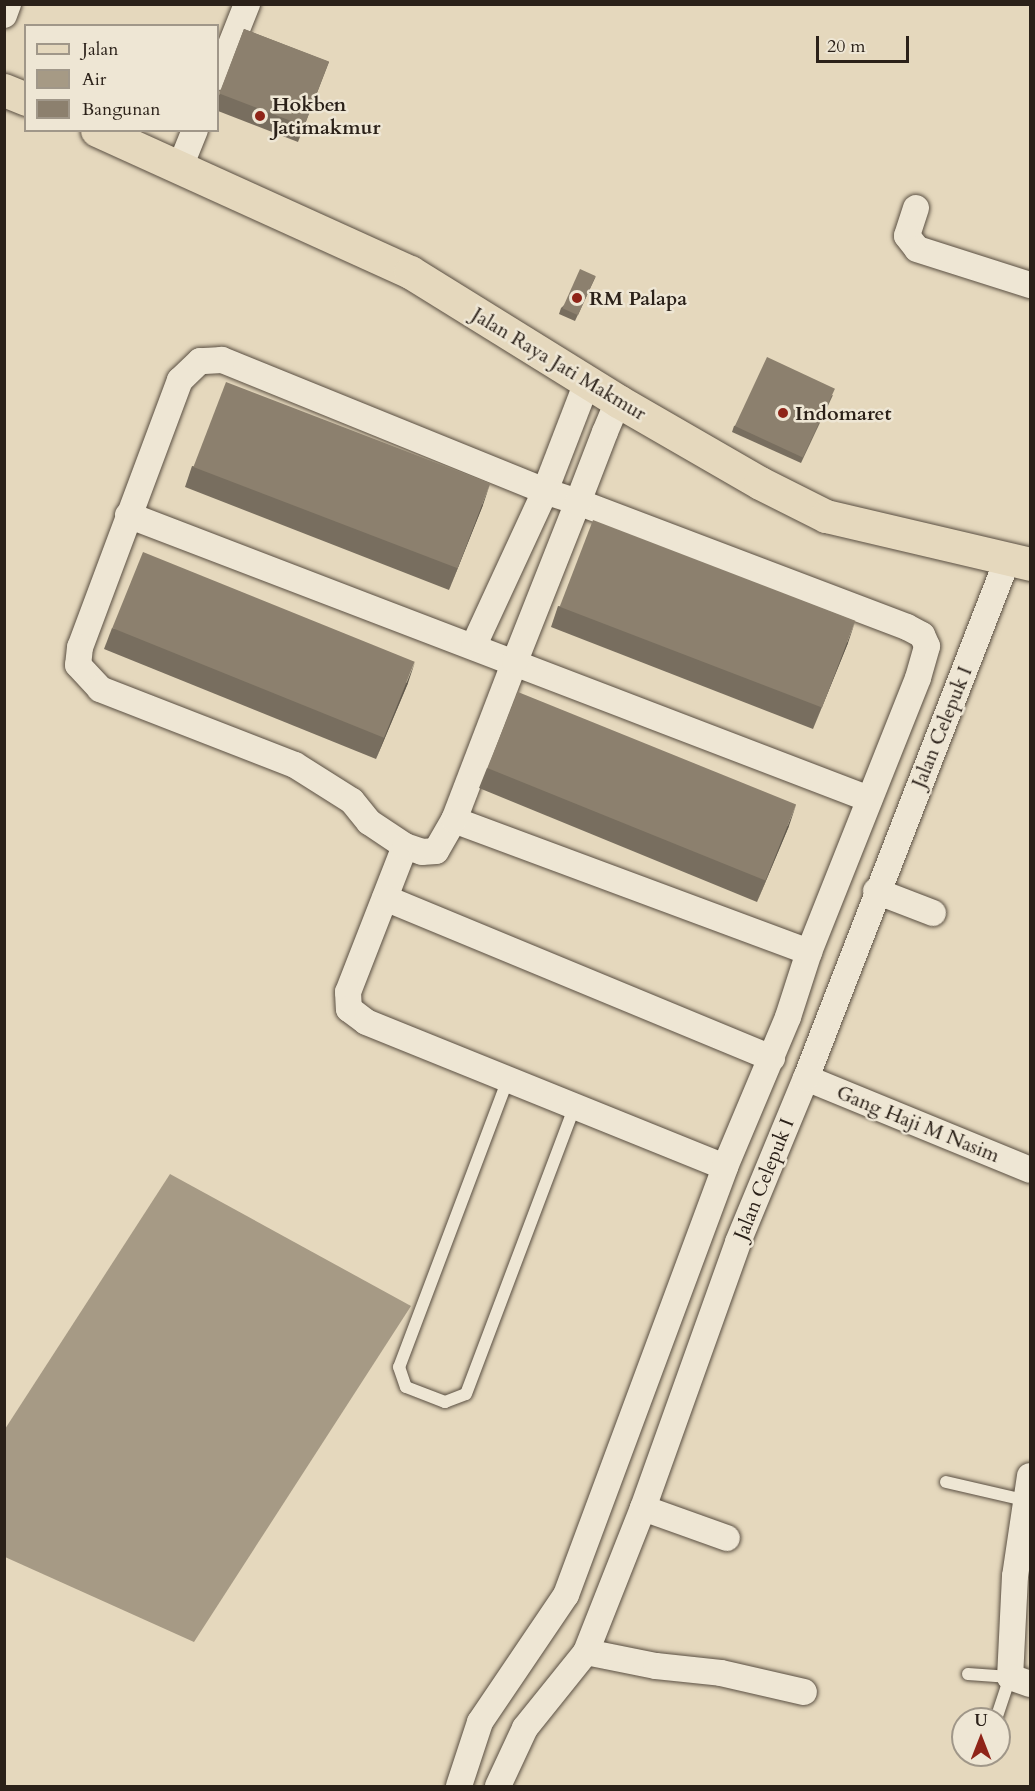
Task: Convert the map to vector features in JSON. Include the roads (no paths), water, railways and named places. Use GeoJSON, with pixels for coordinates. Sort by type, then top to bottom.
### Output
{"type":"FeatureCollection","features":[{"type":"Feature","properties":{"kind":"main road"},"geometry":{"type":"LineString","coordinates":[[4,90],[24,98]]}},
{"type":"Feature","properties":{"kind":"main road","name":"Jalan Raya Jati Makmur"},"geometry":{"type":"LineString","coordinates":[[101,132],[410,272],[618,401],[760,483],[826,516],[1019,561]]}},
{"type":"Feature","properties":{"kind":"street"},"geometry":{"type":"LineString","coordinates":[[4,15],[8,4]]}},
{"type":"Feature","properties":{"kind":"street"},"geometry":{"type":"LineString","coordinates":[[219,74],[247,4]]}},
{"type":"Feature","properties":{"kind":"street"},"geometry":{"type":"LineString","coordinates":[[180,167],[194,132]]}},
{"type":"Feature","properties":{"kind":"street"},"geometry":{"type":"LineString","coordinates":[[916,208],[907,236],[917,249],[1030,285]]}},
{"type":"Feature","properties":{"kind":"street"},"geometry":{"type":"LineString","coordinates":[[459,1786],[480,1722],[566,1595],[726,1167],[772,1058],[809,952],[918,678],[927,646],[922,635],[578,502],[545,490],[222,360],[200,361],[180,380],[80,647],[78,665],[100,689],[295,765],[352,801],[369,822],[405,846],[422,852],[436,851],[454,820],[515,661],[578,502],[618,401]]}},
{"type":"Feature","properties":{"kind":"street"},"geometry":{"type":"LineString","coordinates":[[474,645],[545,490],[587,382]]}},
{"type":"Feature","properties":{"kind":"street"},"geometry":{"type":"LineString","coordinates":[[128,515],[474,645],[868,799]]}},
{"type":"Feature","properties":{"kind":"street","name":"Jalan Celepuk I"},"geometry":{"type":"LineString","coordinates":[[498,1786],[525,1728],[586,1652],[644,1508],[738,1242],[806,1078],[876,891],[1019,561]]}},
{"type":"Feature","properties":{"kind":"street"},"geometry":{"type":"LineString","coordinates":[[454,820],[809,952]]}},
{"type":"Feature","properties":{"kind":"street"},"geometry":{"type":"LineString","coordinates":[[405,846],[348,992],[349,1009],[366,1022],[726,1167]]}},
{"type":"Feature","properties":{"kind":"street"},"geometry":{"type":"LineString","coordinates":[[876,891],[933,913]]}},
{"type":"Feature","properties":{"kind":"street"},"geometry":{"type":"LineString","coordinates":[[385,898],[772,1058]]}},
{"type":"Feature","properties":{"kind":"street","name":"Gang Haji M Nasim"},"geometry":{"type":"LineString","coordinates":[[806,1078],[1030,1170]]}},
{"type":"Feature","properties":{"kind":"street"},"geometry":{"type":"LineString","coordinates":[[1020,1680],[1027,1502]]}},
{"type":"Feature","properties":{"kind":"street"},"geometry":{"type":"LineString","coordinates":[[644,1508],[726,1538]]}},
{"type":"Feature","properties":{"kind":"street"},"geometry":{"type":"LineString","coordinates":[[586,1652],[656,1666],[721,1673],[804,1692]]}},
{"type":"Feature","properties":{"kind":"lane"},"geometry":{"type":"LineString","coordinates":[[508,1079],[399,1367],[406,1387],[445,1402],[466,1394],[575,1106]]}},
{"type":"Feature","properties":{"kind":"lane"},"geometry":{"type":"LineString","coordinates":[[946,1482],[1027,1502]]}},
{"type":"Feature","properties":{"kind":"lane"},"geometry":{"type":"LineString","coordinates":[[968,1674],[1020,1680],[1003,1707]]}},
{"type":"Feature","properties":{"kind":"water"},"geometry":{"type":"Polygon","coordinates":[[[170,1174],[411,1306],[194,1642],[5,1557],[5,1429],[170,1174]]]}},
{"type":"Feature","properties":{"kind":"place","name":"Hokben Jatimakmur"},"geometry":{"type":"Point","coordinates":[260,116]}},
{"type":"Feature","properties":{"kind":"place","name":"RM Palapa"},"geometry":{"type":"Point","coordinates":[577,298]}},
{"type":"Feature","properties":{"kind":"place","name":"Indomaret"},"geometry":{"type":"Point","coordinates":[783,413]}}]}
